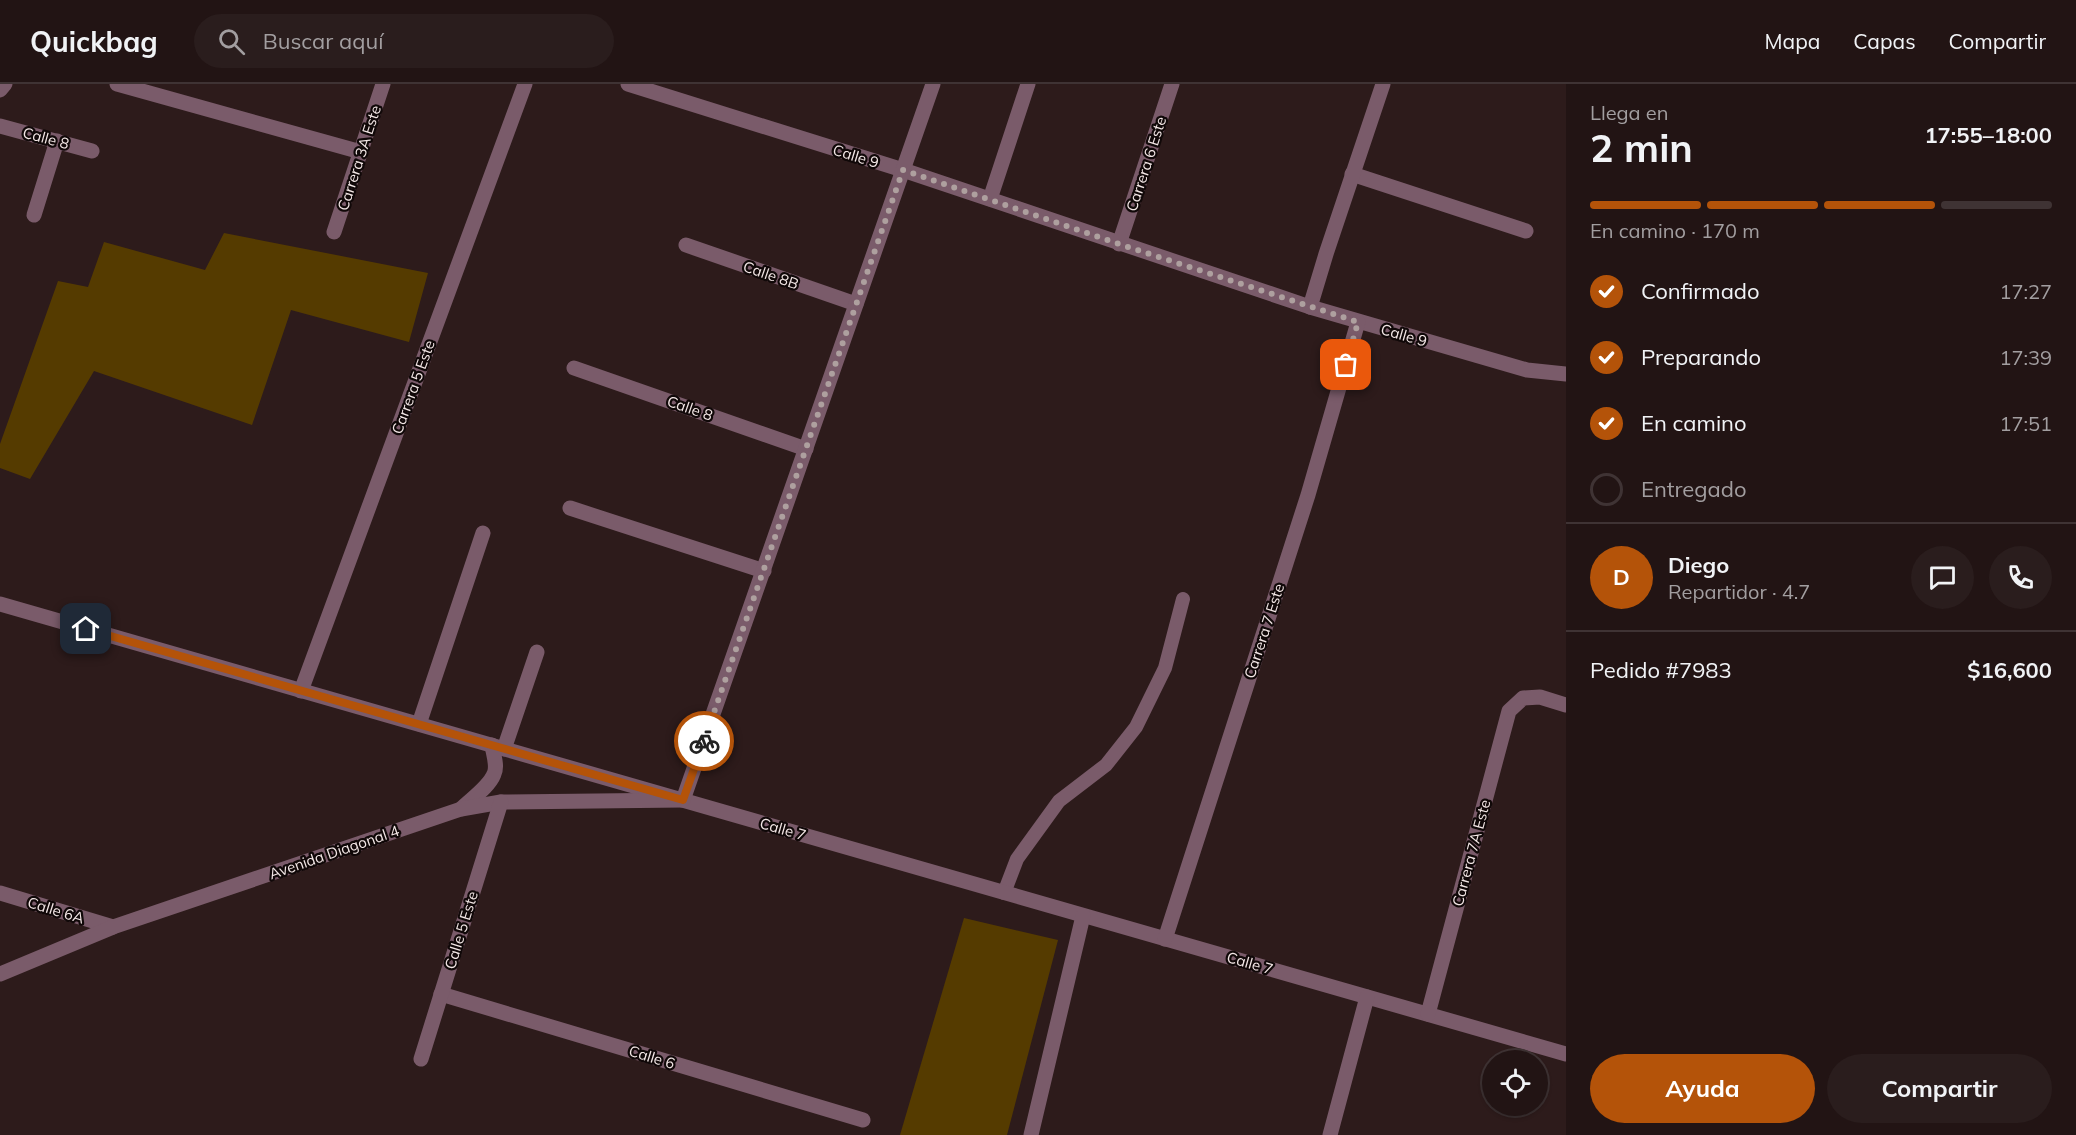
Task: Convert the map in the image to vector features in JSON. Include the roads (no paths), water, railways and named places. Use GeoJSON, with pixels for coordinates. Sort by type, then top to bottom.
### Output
{"type":"FeatureCollection","features":[{"type":"Feature","properties":{"kind":"street"},"geometry":{"type":"LineString","coordinates":[[0,90],[5,84]]}},
{"type":"Feature","properties":{"kind":"street"},"geometry":{"type":"LineString","coordinates":[[117,84],[361,152]]}},
{"type":"Feature","properties":{"kind":"street","name":"Carrera 3A Este"},"geometry":{"type":"LineString","coordinates":[[334,232],[382,84]]}},
{"type":"Feature","properties":{"kind":"street","name":"Carrera 5 Este"},"geometry":{"type":"LineString","coordinates":[[301,691],[525,84]]}},
{"type":"Feature","properties":{"kind":"street","name":"Calle 9"},"geometry":{"type":"LineString","coordinates":[[628,84],[903,170],[1358,322],[1527,370],[1566,374]]}},
{"type":"Feature","properties":{"kind":"street"},"geometry":{"type":"LineString","coordinates":[[683,800],[933,84]]}},
{"type":"Feature","properties":{"kind":"street"},"geometry":{"type":"LineString","coordinates":[[990,199],[1028,84]]}},
{"type":"Feature","properties":{"kind":"street","name":"Carrera 6 Este"},"geometry":{"type":"LineString","coordinates":[[1119,244],[1172,84]]}},
{"type":"Feature","properties":{"kind":"street"},"geometry":{"type":"LineString","coordinates":[[1310,307],[1383,84]]}},
{"type":"Feature","properties":{"kind":"street","name":"Calle 8"},"geometry":{"type":"LineString","coordinates":[[0,126],[92,151]]}},
{"type":"Feature","properties":{"kind":"street"},"geometry":{"type":"LineString","coordinates":[[34,215],[57,141]]}},
{"type":"Feature","properties":{"kind":"street"},"geometry":{"type":"LineString","coordinates":[[1352,174],[1526,231]]}},
{"type":"Feature","properties":{"kind":"street","name":"Calle 8B"},"geometry":{"type":"LineString","coordinates":[[686,245],[856,304]]}},
{"type":"Feature","properties":{"kind":"street","name":"Carrera 7 Este"},"geometry":{"type":"LineString","coordinates":[[1165,939],[1308,495],[1358,322]]}},
{"type":"Feature","properties":{"kind":"street","name":"Calle 8"},"geometry":{"type":"LineString","coordinates":[[573,368],[806,449]]}},
{"type":"Feature","properties":{"kind":"street"},"geometry":{"type":"LineString","coordinates":[[570,508],[764,571]]}},
{"type":"Feature","properties":{"kind":"street"},"geometry":{"type":"LineString","coordinates":[[419,724],[483,533]]}},
{"type":"Feature","properties":{"kind":"street","name":"Calle 7"},"geometry":{"type":"LineString","coordinates":[[0,604],[1566,1054]]}},
{"type":"Feature","properties":{"kind":"street"},"geometry":{"type":"LineString","coordinates":[[461,809],[495,773],[498,747],[537,652]]}},
{"type":"Feature","properties":{"kind":"street","name":"Carrera 7A Este"},"geometry":{"type":"LineString","coordinates":[[1428,1014],[1509,711],[1523,698],[1540,697],[1566,705]]}},
{"type":"Feature","properties":{"kind":"street","name":"Avenida Diagonal 4"},"geometry":{"type":"LineString","coordinates":[[0,974],[113,927],[461,809],[501,802],[683,800]]}},
{"type":"Feature","properties":{"kind":"street","name":"Calle 5 Este"},"geometry":{"type":"LineString","coordinates":[[421,1059],[501,802]]}},
{"type":"Feature","properties":{"kind":"street","name":"Calle 6A"},"geometry":{"type":"LineString","coordinates":[[0,893],[113,927]]}},
{"type":"Feature","properties":{"kind":"street"},"geometry":{"type":"LineString","coordinates":[[1031,1135],[1083,916]]}},
{"type":"Feature","properties":{"kind":"street","name":"Calle 6"},"geometry":{"type":"LineString","coordinates":[[441,994],[863,1119]]}},
{"type":"Feature","properties":{"kind":"street"},"geometry":{"type":"LineString","coordinates":[[1330,1135],[1367,997]]}},
{"type":"Feature","properties":{"kind":"lane"},"geometry":{"type":"LineString","coordinates":[[1004,893],[1017,859],[1059,801],[1106,765],[1136,727],[1165,668],[1183,599]]}}]}
